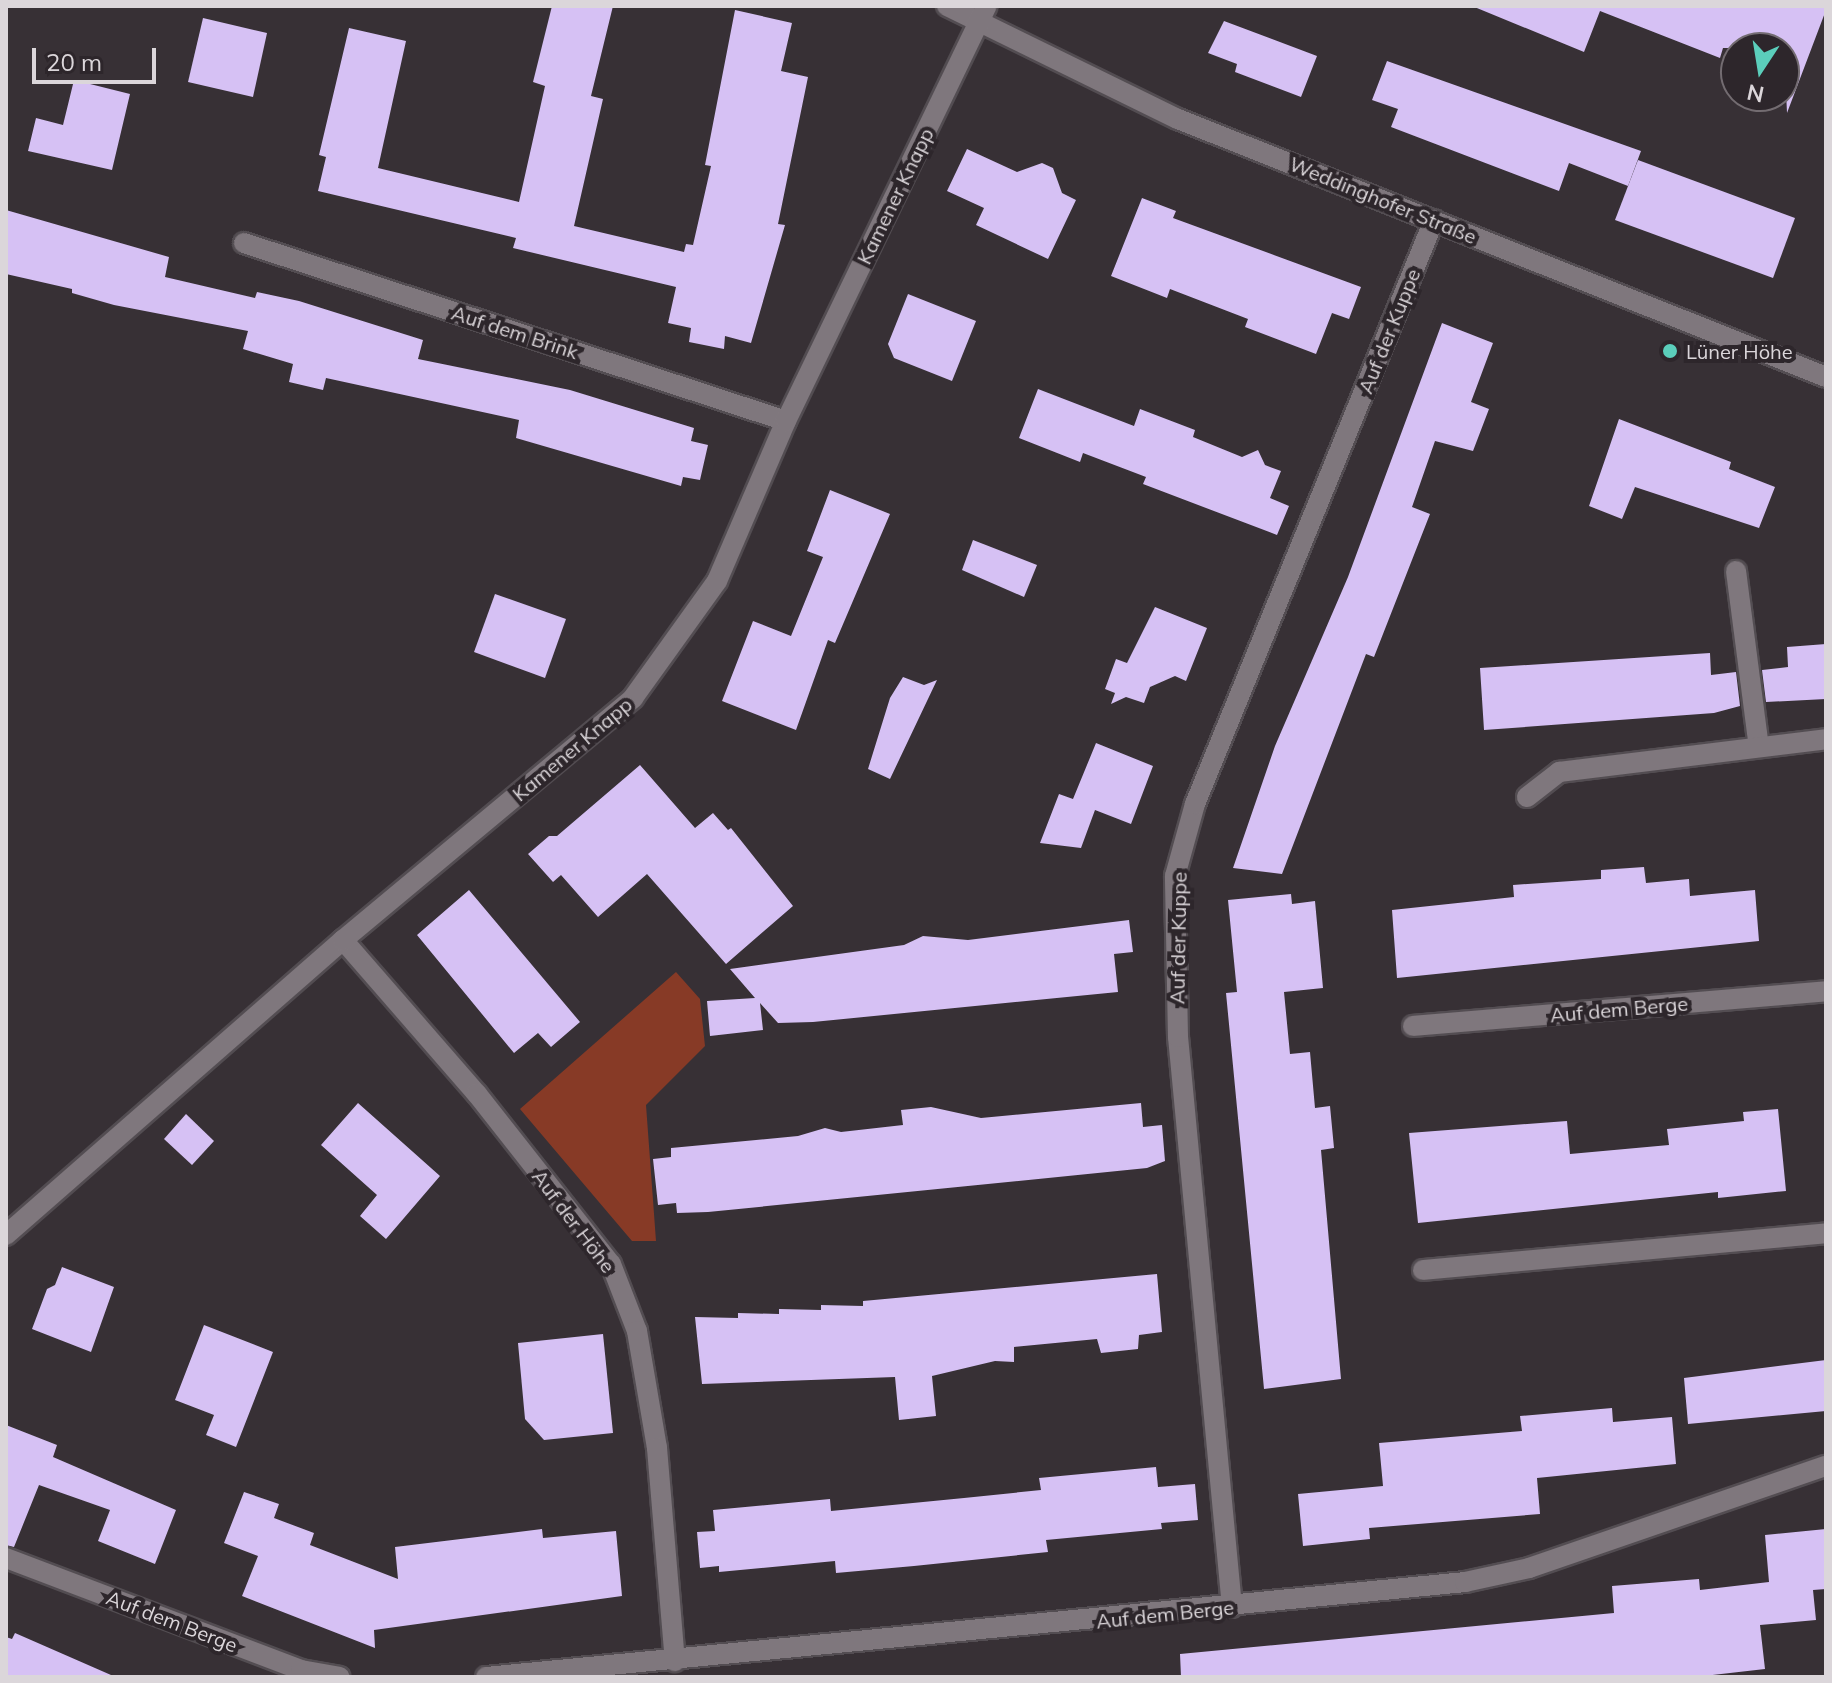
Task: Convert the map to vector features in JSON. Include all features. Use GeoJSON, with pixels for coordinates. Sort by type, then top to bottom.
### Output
{"type":"FeatureCollection","features":[{"type":"Feature","properties":{"kind":"street","name":"Weddinghofer Straße"},"geometry":{"type":"LineString","coordinates":[[947,6],[983,14],[1178,119],[1826,377]]}},
{"type":"Feature","properties":{"kind":"street","name":"Kamener Knapp"},"geometry":{"type":"LineString","coordinates":[[6,1235],[343,940],[633,698],[717,581],[786,421],[983,14]]}},
{"type":"Feature","properties":{"kind":"street","name":"Auf der Kuppe"},"geometry":{"type":"LineString","coordinates":[[1232,1607],[1178,1037],[1175,876],[1195,804],[1434,220]]}},
{"type":"Feature","properties":{"kind":"street","name":"Auf dem Brink"},"geometry":{"type":"LineString","coordinates":[[244,243],[786,421]]}},
{"type":"Feature","properties":{"kind":"street"},"geometry":{"type":"LineString","coordinates":[[1736,571],[1759,747]]}},
{"type":"Feature","properties":{"kind":"street"},"geometry":{"type":"LineString","coordinates":[[1527,797],[1559,772],[1826,739]]}},
{"type":"Feature","properties":{"kind":"street","name":"Auf der Höhe"},"geometry":{"type":"LineString","coordinates":[[343,940],[477,1094],[611,1264],[637,1331],[657,1448],[675,1661]]}},
{"type":"Feature","properties":{"kind":"street","name":"Auf dem Berge"},"geometry":{"type":"LineString","coordinates":[[1413,1026],[1826,991]]}},
{"type":"Feature","properties":{"kind":"street"},"geometry":{"type":"LineString","coordinates":[[1423,1270],[1826,1233]]}},
{"type":"Feature","properties":{"kind":"street","name":"Auf dem Berge"},"geometry":{"type":"LineString","coordinates":[[486,1677],[1465,1582],[1529,1568],[1826,1466]]}},
{"type":"Feature","properties":{"kind":"street","name":"Auf dem Berge"},"geometry":{"type":"LineString","coordinates":[[6,1558],[301,1670],[339,1677]]}},
{"type":"Feature","properties":{"kind":"shaded area"},"geometry":{"type":"Polygon","coordinates":[[[676,972],[700,999],[705,1046],[646,1105],[656,1241],[632,1241],[520,1109],[676,972]]]}},
{"type":"Feature","properties":{"kind":"building"},"geometry":{"type":"Polygon","coordinates":[[[552,6],[613,6],[591,96],[603,99],[574,226],[684,252],[686,244],[693,245],[711,166],[705,165],[735,10],[792,23],[781,71],[808,77],[778,224],[785,225],[751,343],[725,336],[724,349],[689,342],[691,328],[668,323],[676,287],[513,248],[516,238],[318,191],[326,157],[319,155],[349,28],[406,41],[378,168],[519,202],[545,86],[533,82],[552,6]]]}},
{"type":"Feature","properties":{"kind":"building"},"geometry":{"type":"Polygon","coordinates":[[[1472,6],[1826,6],[1800,79],[1800,32],[1720,32],[1720,58],[1600,11],[1584,52],[1472,6]]]}},
{"type":"Feature","properties":{"kind":"building"},"geometry":{"type":"Polygon","coordinates":[[[203,18],[267,33],[253,97],[188,82],[203,18]]]}},
{"type":"Feature","properties":{"kind":"building"},"geometry":{"type":"Polygon","coordinates":[[[1224,21],[1317,56],[1301,97],[1235,72],[1237,64],[1208,53],[1224,21]]]}},
{"type":"Feature","properties":{"kind":"building"},"geometry":{"type":"Polygon","coordinates":[[[1387,61],[1641,151],[1628,186],[1569,163],[1559,191],[1391,127],[1398,109],[1372,100],[1387,61]]]}},
{"type":"Feature","properties":{"kind":"building"},"geometry":{"type":"Polygon","coordinates":[[[74,80],[130,94],[112,170],[28,151],[36,118],[63,125],[74,80]]]}},
{"type":"Feature","properties":{"kind":"building"},"geometry":{"type":"Polygon","coordinates":[[[967,149],[1017,172],[1042,163],[1053,168],[1062,193],[1076,200],[1048,259],[976,225],[984,208],[947,191],[967,149]]]}},
{"type":"Feature","properties":{"kind":"building"},"geometry":{"type":"Polygon","coordinates":[[[1638,160],[1795,218],[1773,278],[1615,220],[1638,160]]]}},
{"type":"Feature","properties":{"kind":"building"},"geometry":{"type":"Polygon","coordinates":[[[1142,198],[1176,211],[1173,218],[1361,287],[1349,319],[1332,313],[1316,354],[1245,327],[1248,319],[1170,289],[1167,298],[1111,276],[1142,198]]]}},
{"type":"Feature","properties":{"kind":"building"},"geometry":{"type":"Polygon","coordinates":[[[6,210],[169,257],[165,277],[255,298],[257,292],[299,301],[423,340],[418,359],[570,390],[694,428],[691,441],[708,445],[700,480],[683,477],[681,486],[516,438],[519,420],[326,378],[323,390],[289,382],[293,364],[243,349],[248,331],[114,305],[72,293],[72,289],[6,274],[6,210]]]}},
{"type":"Feature","properties":{"kind":"building"},"geometry":{"type":"Polygon","coordinates":[[[908,294],[976,321],[952,381],[894,358],[888,344],[908,294]]]}},
{"type":"Feature","properties":{"kind":"building"},"geometry":{"type":"Polygon","coordinates":[[[1442,323],[1493,343],[1471,402],[1489,409],[1473,451],[1435,441],[1412,507],[1430,514],[1374,657],[1366,654],[1282,874],[1233,868],[1275,746],[1348,577],[1442,323]]]}},
{"type":"Feature","properties":{"kind":"building"},"geometry":{"type":"Polygon","coordinates":[[[1038,389],[1134,426],[1140,409],[1195,430],[1193,437],[1242,457],[1258,450],[1265,465],[1281,471],[1270,498],[1289,506],[1277,535],[1143,484],[1146,477],[1083,453],[1080,462],[1019,438],[1038,389]]]}},
{"type":"Feature","properties":{"kind":"building"},"geometry":{"type":"Polygon","coordinates":[[[1619,419],[1731,462],[1729,469],[1775,487],[1759,528],[1635,487],[1622,519],[1589,506],[1619,419]]]}},
{"type":"Feature","properties":{"kind":"building"},"geometry":{"type":"Polygon","coordinates":[[[830,490],[890,514],[835,643],[828,640],[796,730],[722,701],[753,621],[791,636],[823,557],[807,551],[830,490]]]}},
{"type":"Feature","properties":{"kind":"building"},"geometry":{"type":"Polygon","coordinates":[[[973,540],[1037,565],[1024,597],[962,570],[973,540]]]}},
{"type":"Feature","properties":{"kind":"building"},"geometry":{"type":"Polygon","coordinates":[[[495,594],[566,619],[545,678],[474,652],[495,594]]]}},
{"type":"Feature","properties":{"kind":"building"},"geometry":{"type":"Polygon","coordinates":[[[1155,607],[1207,628],[1186,681],[1175,676],[1150,687],[1144,703],[1126,697],[1111,704],[1115,693],[1105,689],[1116,659],[1127,663],[1155,607]]]}},
{"type":"Feature","properties":{"kind":"building"},"geometry":{"type":"Polygon","coordinates":[[[1826,644],[1826,699],[1766,702],[1762,670],[1788,667],[1787,647],[1826,644]]]}},
{"type":"Feature","properties":{"kind":"building"},"geometry":{"type":"Polygon","coordinates":[[[1710,653],[1711,675],[1736,672],[1740,706],[1714,713],[1484,730],[1480,668],[1710,653]]]}},
{"type":"Feature","properties":{"kind":"building"},"geometry":{"type":"Polygon","coordinates":[[[903,677],[924,685],[937,680],[890,779],[868,769],[890,698],[903,677]]]}},
{"type":"Feature","properties":{"kind":"building"},"geometry":{"type":"Polygon","coordinates":[[[1096,743],[1153,766],[1131,824],[1095,810],[1081,848],[1040,843],[1059,794],[1073,799],[1096,743]]]}},
{"type":"Feature","properties":{"kind":"building"},"geometry":{"type":"Polygon","coordinates":[[[640,765],[695,828],[713,813],[728,830],[731,828],[793,906],[726,964],[647,874],[598,917],[561,875],[553,882],[528,854],[549,836],[557,836],[640,765]]]}},
{"type":"Feature","properties":{"kind":"building"},"geometry":{"type":"Polygon","coordinates":[[[1644,867],[1646,883],[1689,879],[1690,896],[1755,890],[1759,941],[1397,978],[1392,910],[1514,897],[1513,885],[1601,879],[1601,870],[1644,867]]]}},
{"type":"Feature","properties":{"kind":"building"},"geometry":{"type":"Polygon","coordinates":[[[469,890],[580,1022],[551,1047],[538,1033],[514,1053],[417,935],[469,890]]]}},
{"type":"Feature","properties":{"kind":"building"},"geometry":{"type":"Polygon","coordinates":[[[1291,894],[1292,904],[1315,901],[1323,988],[1284,992],[1290,1054],[1310,1052],[1315,1108],[1330,1106],[1334,1148],[1321,1150],[1341,1379],[1264,1389],[1226,993],[1237,992],[1228,900],[1291,894]]]}},
{"type":"Feature","properties":{"kind":"building"},"geometry":{"type":"Polygon","coordinates":[[[1129,920],[1133,952],[1114,954],[1118,992],[813,1022],[778,1023],[760,1003],[763,1030],[710,1036],[707,1001],[755,998],[730,969],[904,945],[923,936],[968,940],[1129,920]]]}},
{"type":"Feature","properties":{"kind":"building"},"geometry":{"type":"Polygon","coordinates":[[[358,1103],[440,1176],[386,1239],[360,1216],[377,1195],[321,1145],[358,1103]]]}},
{"type":"Feature","properties":{"kind":"building"},"geometry":{"type":"Polygon","coordinates":[[[1141,1103],[1143,1127],[1162,1125],[1165,1161],[1147,1168],[708,1212],[677,1213],[676,1203],[658,1205],[653,1159],[671,1157],[671,1148],[798,1136],[825,1128],[841,1132],[903,1125],[901,1110],[931,1107],[981,1118],[1141,1103]]]}},
{"type":"Feature","properties":{"kind":"building"},"geometry":{"type":"Polygon","coordinates":[[[1778,1109],[1786,1191],[1718,1198],[1718,1192],[1418,1223],[1409,1133],[1567,1121],[1570,1154],[1669,1145],[1667,1129],[1744,1121],[1743,1112],[1778,1109]]]}},
{"type":"Feature","properties":{"kind":"building"},"geometry":{"type":"Polygon","coordinates":[[[186,1114],[214,1141],[192,1165],[164,1139],[186,1114]]]}},
{"type":"Feature","properties":{"kind":"building"},"geometry":{"type":"Polygon","coordinates":[[[62,1267],[114,1287],[91,1352],[32,1329],[47,1289],[55,1285],[62,1267]]]}},
{"type":"Feature","properties":{"kind":"building"},"geometry":{"type":"Polygon","coordinates":[[[1157,1274],[1162,1332],[1139,1335],[1138,1349],[1101,1353],[1097,1339],[1014,1347],[1014,1362],[995,1361],[932,1376],[936,1416],[899,1420],[895,1377],[702,1384],[695,1317],[738,1318],[738,1313],[779,1314],[779,1309],[821,1310],[821,1305],[863,1306],[863,1301],[1157,1274]]]}},
{"type":"Feature","properties":{"kind":"building"},"geometry":{"type":"Polygon","coordinates":[[[204,1325],[273,1352],[236,1447],[206,1435],[214,1415],[175,1400],[204,1325]]]}},
{"type":"Feature","properties":{"kind":"building"},"geometry":{"type":"Polygon","coordinates":[[[603,1334],[613,1433],[544,1440],[525,1419],[518,1343],[603,1334]]]}},
{"type":"Feature","properties":{"kind":"building"},"geometry":{"type":"Polygon","coordinates":[[[1826,1360],[1826,1411],[1688,1424],[1684,1378],[1826,1360]]]}},
{"type":"Feature","properties":{"kind":"building"},"geometry":{"type":"Polygon","coordinates":[[[1612,1408],[1613,1422],[1672,1417],[1676,1464],[1537,1478],[1540,1514],[1369,1528],[1370,1539],[1303,1546],[1298,1494],[1383,1486],[1379,1443],[1522,1431],[1520,1416],[1612,1408]]]}},
{"type":"Feature","properties":{"kind":"building"},"geometry":{"type":"Polygon","coordinates":[[[6,1425],[57,1445],[53,1457],[176,1510],[155,1564],[98,1541],[110,1510],[39,1485],[14,1547],[6,1545],[6,1425]]]}},
{"type":"Feature","properties":{"kind":"building"},"geometry":{"type":"Polygon","coordinates":[[[1156,1467],[1158,1487],[1195,1484],[1198,1520],[1161,1523],[1162,1529],[1046,1540],[1048,1552],[914,1566],[836,1573],[835,1561],[719,1572],[719,1566],[700,1568],[697,1532],[715,1531],[713,1510],[830,1499],[831,1511],[1041,1490],[1039,1478],[1156,1467]]]}},
{"type":"Feature","properties":{"kind":"building"},"geometry":{"type":"Polygon","coordinates":[[[244,1492],[279,1504],[274,1518],[314,1533],[310,1545],[398,1579],[395,1547],[542,1529],[543,1538],[616,1531],[622,1596],[374,1630],[375,1648],[242,1596],[258,1556],[224,1543],[244,1492]]]}},
{"type":"Feature","properties":{"kind":"building"},"geometry":{"type":"Polygon","coordinates":[[[1826,1529],[1826,1589],[1813,1590],[1816,1620],[1760,1625],[1765,1669],[1695,1677],[1181,1677],[1180,1654],[1614,1613],[1612,1586],[1699,1579],[1700,1590],[1769,1582],[1765,1535],[1826,1529]]]}},
{"type":"Feature","properties":{"kind":"building"},"geometry":{"type":"Polygon","coordinates":[[[15,1633],[111,1675],[6,1677],[6,1637],[12,1639],[15,1633]]]}},
{"type":"Feature","properties":{"kind":"place","name":"Lüner Höhe"},"geometry":{"type":"Point","coordinates":[1670,351]}}]}
